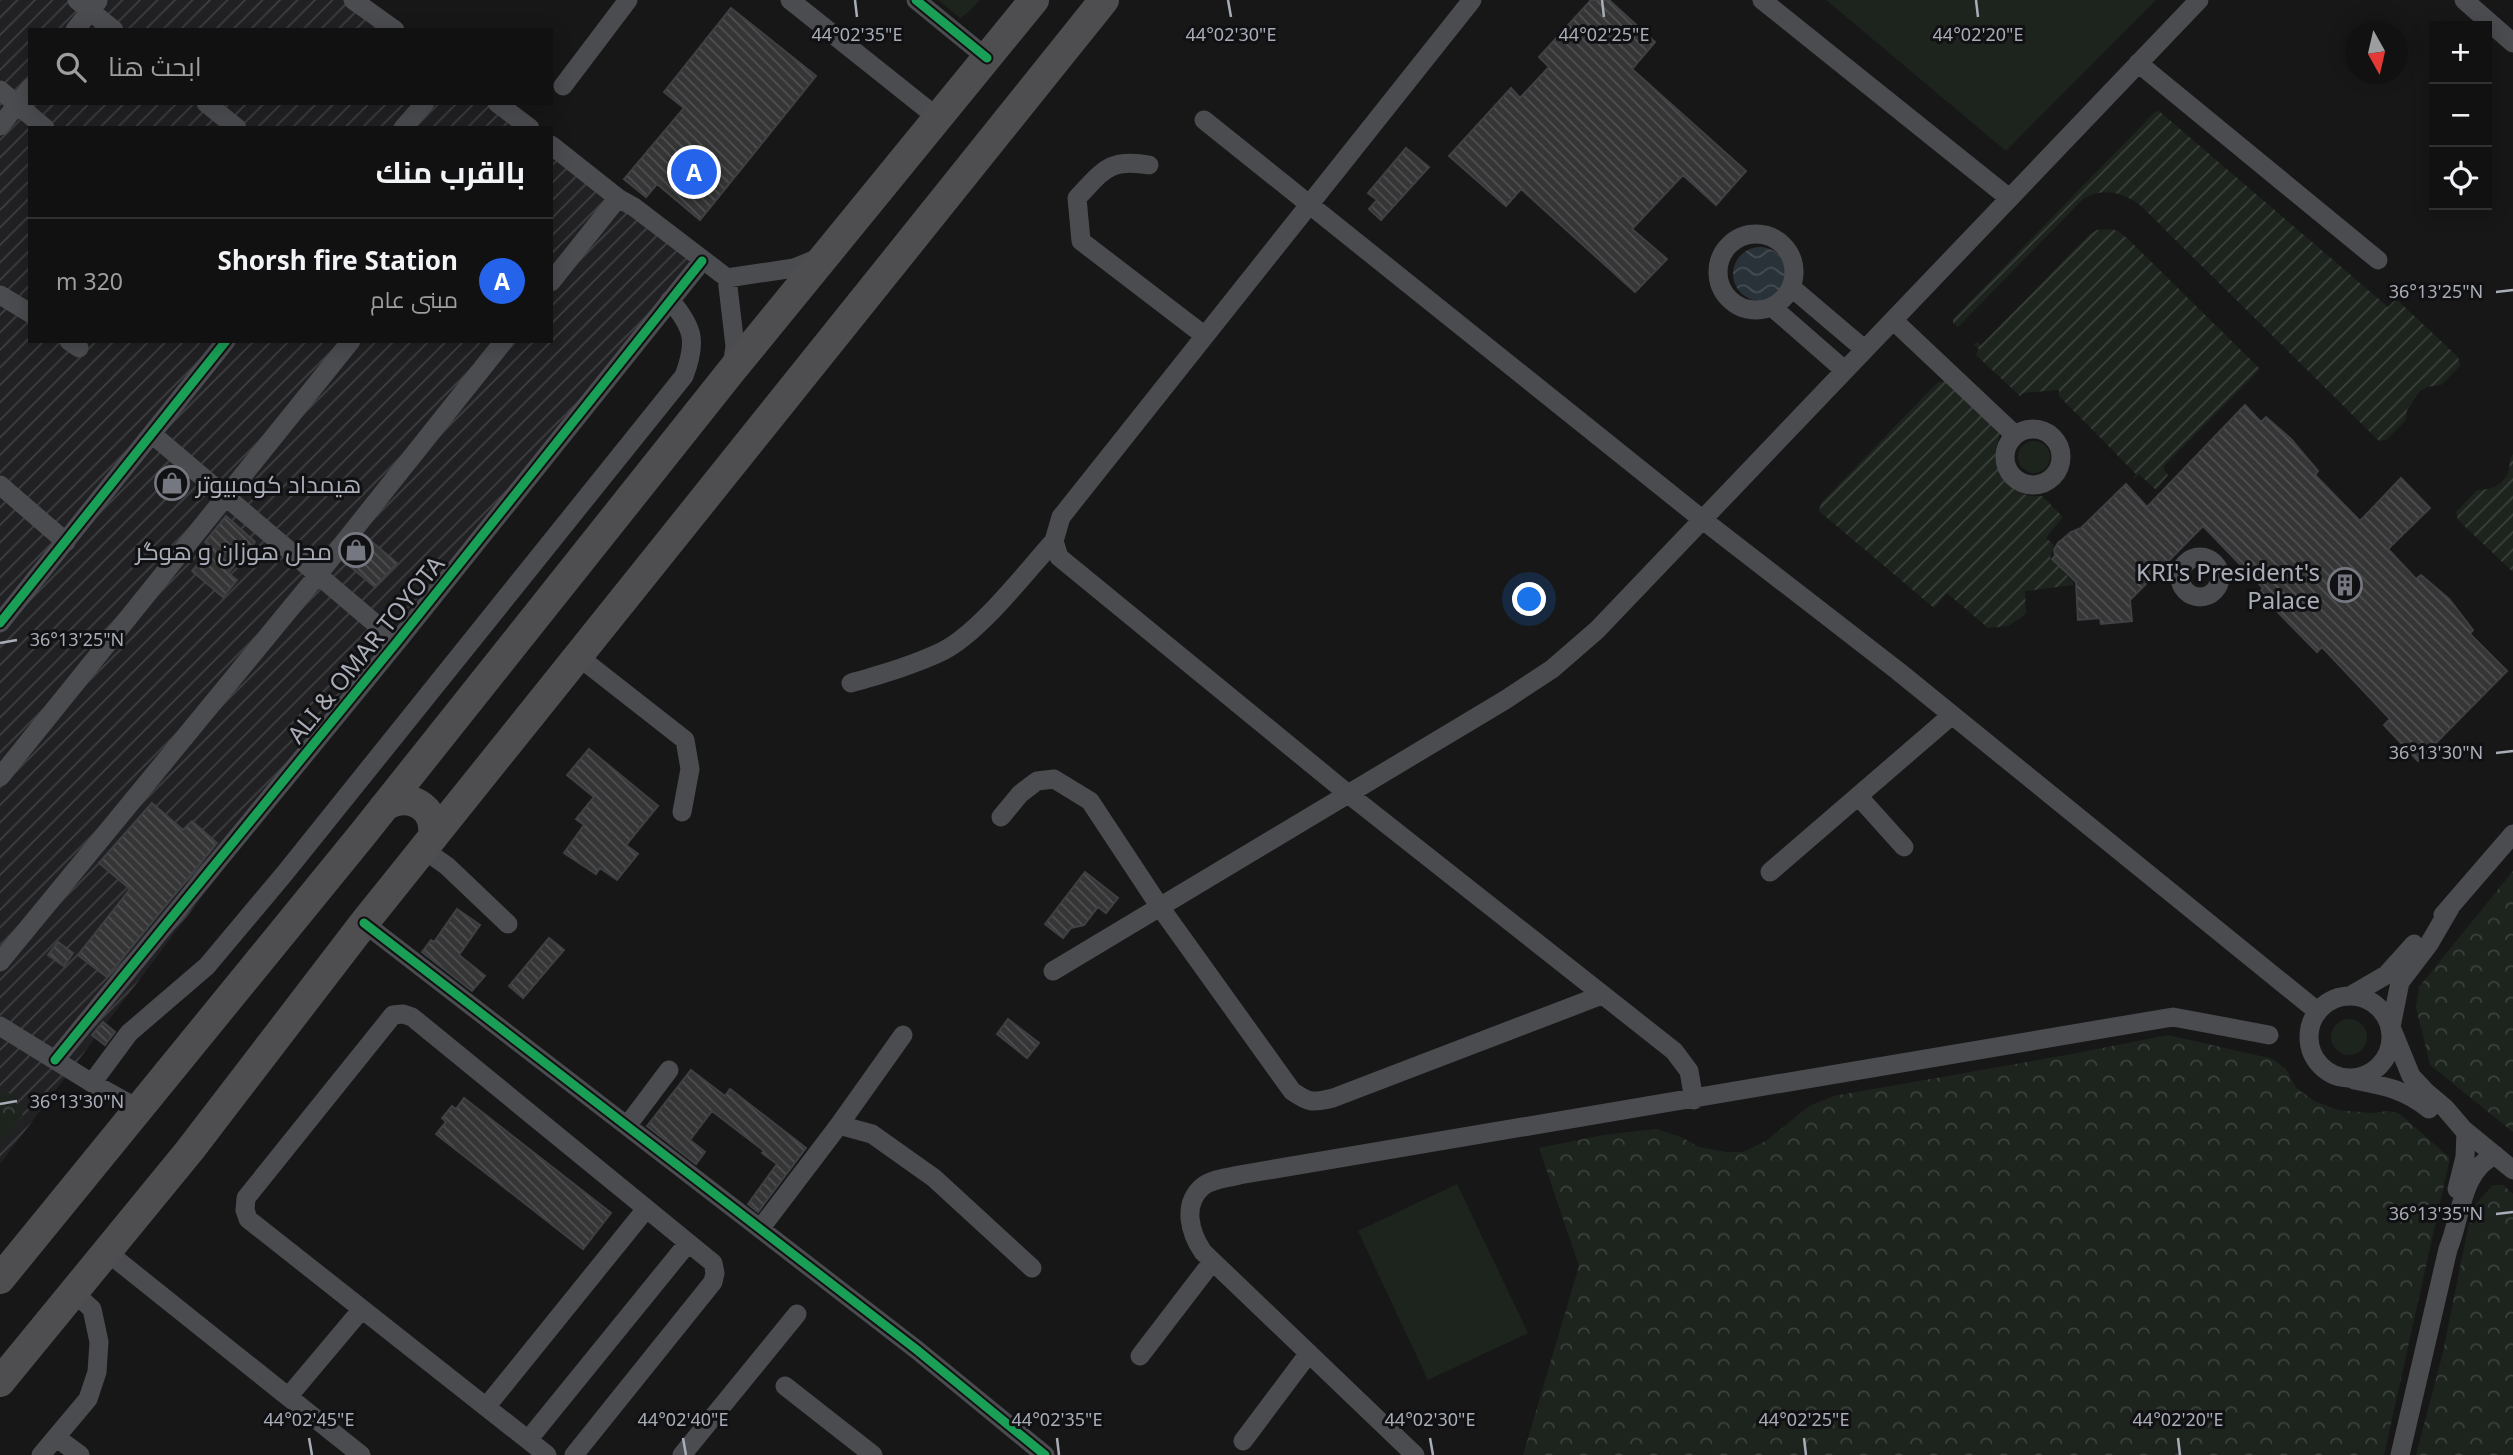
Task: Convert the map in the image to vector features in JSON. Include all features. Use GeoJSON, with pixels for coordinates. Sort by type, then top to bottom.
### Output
{"type":"FeatureCollection","features":[{"type":"Feature","properties":{"kind":"highway"},"geometry":{"type":"LineString","coordinates":[[0,1279],[384,807],[823,257],[1034,0]]}},
{"type":"Feature","properties":{"kind":"highway"},"geometry":{"type":"LineString","coordinates":[[0,1382],[190,1150],[364,923],[1104,0]]}},
{"type":"Feature","properties":{"kind":"highway"},"geometry":{"type":"LineString","coordinates":[[384,807],[399,799],[416,802],[429,812],[434,828],[428,843]]}},
{"type":"Feature","properties":{"kind":"street"},"geometry":{"type":"LineString","coordinates":[[563,86],[628,0]]}},
{"type":"Feature","properties":{"kind":"street"},"geometry":{"type":"LineString","coordinates":[[790,0],[938,118]]}},
{"type":"Feature","properties":{"kind":"street"},"geometry":{"type":"LineString","coordinates":[[916,0],[987,58]]}},
{"type":"Feature","properties":{"kind":"street"},"geometry":{"type":"LineString","coordinates":[[851,683],[901,668],[945,650],[980,621],[1054,541],[1061,517],[1472,0]]}},
{"type":"Feature","properties":{"kind":"street"},"geometry":{"type":"LineString","coordinates":[[1762,0],[2009,198]]}},
{"type":"Feature","properties":{"kind":"street"},"geometry":{"type":"LineString","coordinates":[[1054,971],[1552,669],[1597,630],[1843,369],[2199,0]]}},
{"type":"Feature","properties":{"kind":"street"},"geometry":{"type":"LineString","coordinates":[[2464,0],[2513,43]]}},
{"type":"Feature","properties":{"kind":"street"},"geometry":{"type":"LineString","coordinates":[[361,2],[393,28]]}},
{"type":"Feature","properties":{"kind":"street"},"geometry":{"type":"LineString","coordinates":[[76,28],[89,3],[112,28]]}},
{"type":"Feature","properties":{"kind":"street"},"geometry":{"type":"LineString","coordinates":[[2138,63],[2378,260]]}},
{"type":"Feature","properties":{"kind":"street"},"geometry":{"type":"LineString","coordinates":[[0,90],[43,126]]}},
{"type":"Feature","properties":{"kind":"street"},"geometry":{"type":"LineString","coordinates":[[0,126],[28,90]]}},
{"type":"Feature","properties":{"kind":"street"},"geometry":{"type":"LineString","coordinates":[[208,105],[235,126]]}},
{"type":"Feature","properties":{"kind":"street"},"geometry":{"type":"LineString","coordinates":[[406,126],[423,105]]}},
{"type":"Feature","properties":{"kind":"street"},"geometry":{"type":"LineString","coordinates":[[500,105],[527,126]]}},
{"type":"Feature","properties":{"kind":"street"},"geometry":{"type":"LineString","coordinates":[[1204,120],[1703,520],[1952,715],[2317,1011]]}},
{"type":"Feature","properties":{"kind":"street"},"geometry":{"type":"LineString","coordinates":[[553,147],[727,278],[794,268],[823,257]]}},
{"type":"Feature","properties":{"kind":"street"},"geometry":{"type":"LineString","coordinates":[[1149,165],[1132,162],[1108,166],[1077,198],[1081,240],[1205,336]]}},
{"type":"Feature","properties":{"kind":"street"},"geometry":{"type":"LineString","coordinates":[[553,279],[618,198]]}},
{"type":"Feature","properties":{"kind":"street"},"geometry":{"type":"LineString","coordinates":[[1751,234],[1775,239],[1785,247],[1791,258],[1794,271],[1791,288],[1786,296],[1772,307],[1752,310],[1740,307],[1722,290],[1718,279],[1722,255],[1729,245],[1751,234]]}},
{"type":"Feature","properties":{"kind":"street","name":"ALI & OMAR TOYOTA"},"geometry":{"type":"LineString","coordinates":[[55,1060],[397,642],[702,261]]}},
{"type":"Feature","properties":{"kind":"street"},"geometry":{"type":"LineString","coordinates":[[727,278],[735,346],[732,370]]}},
{"type":"Feature","properties":{"kind":"street"},"geometry":{"type":"LineString","coordinates":[[1791,288],[1864,349]]}},
{"type":"Feature","properties":{"kind":"street"},"geometry":{"type":"LineString","coordinates":[[0,295],[28,312]]}},
{"type":"Feature","properties":{"kind":"street"},"geometry":{"type":"LineString","coordinates":[[92,1083],[129,1033],[207,966],[233,935],[684,376],[693,353],[692,339],[686,319],[670,300]]}},
{"type":"Feature","properties":{"kind":"street"},"geometry":{"type":"LineString","coordinates":[[1772,307],[1843,369]]}},
{"type":"Feature","properties":{"kind":"street"},"geometry":{"type":"LineString","coordinates":[[1893,320],[2015,435]]}},
{"type":"Feature","properties":{"kind":"street"},"geometry":{"type":"LineString","coordinates":[[0,623],[224,343]]}},
{"type":"Feature","properties":{"kind":"street"},"geometry":{"type":"LineString","coordinates":[[0,777],[349,343]]}},
{"type":"Feature","properties":{"kind":"street"},"geometry":{"type":"LineString","coordinates":[[0,962],[317,576],[502,343]]}},
{"type":"Feature","properties":{"kind":"street"},"geometry":{"type":"LineString","coordinates":[[684,376],[708,400]]}},
{"type":"Feature","properties":{"kind":"street","name":"ALI & OMAR TOYOTA"},"geometry":{"type":"LineString","coordinates":[[152,434],[397,642]]}},
{"type":"Feature","properties":{"kind":"street"},"geometry":{"type":"LineString","coordinates":[[0,485],[66,542]]}},
{"type":"Feature","properties":{"kind":"street"},"geometry":{"type":"LineString","coordinates":[[1054,541],[1059,557],[1347,793],[1674,1051],[1689,1071],[1694,1100]]}},
{"type":"Feature","properties":{"kind":"street"},"geometry":{"type":"LineString","coordinates":[[579,657],[685,740],[690,769],[682,811]]}},
{"type":"Feature","properties":{"kind":"street"},"geometry":{"type":"LineString","coordinates":[[1770,872],[1952,715]]}},
{"type":"Feature","properties":{"kind":"street"},"geometry":{"type":"LineString","coordinates":[[1001,817],[1020,794],[1037,781],[1054,779],[1090,801],[1160,907],[1292,1091],[1304,1100],[1314,1103],[1602,995]]}},
{"type":"Feature","properties":{"kind":"street"},"geometry":{"type":"LineString","coordinates":[[1860,797],[1904,847]]}},
{"type":"Feature","properties":{"kind":"street"},"geometry":{"type":"LineString","coordinates":[[2350,996],[2386,975],[2420,936],[2450,908],[2513,834]]}},
{"type":"Feature","properties":{"kind":"street"},"geometry":{"type":"LineString","coordinates":[[428,843],[447,866],[508,923]]}},
{"type":"Feature","properties":{"kind":"street"},"geometry":{"type":"LineString","coordinates":[[2346,1078],[2370,1074],[2388,1054],[2392,1041],[2390,1027],[2400,982],[2429,944],[2450,908]]}},
{"type":"Feature","properties":{"kind":"street"},"geometry":{"type":"LineString","coordinates":[[364,923],[917,1350],[1045,1455]]}},
{"type":"Feature","properties":{"kind":"street"},"geometry":{"type":"LineString","coordinates":[[2465,1130],[2437,1115],[2401,1090],[2334,1075],[2323,1069],[2310,1049],[2310,1025],[2317,1011],[2336,998],[2350,996],[2375,1004],[2385,1014],[2411,1076],[2465,1130],[2513,1170]]}},
{"type":"Feature","properties":{"kind":"street"},"geometry":{"type":"LineString","coordinates":[[547,1455],[248,1219],[246,1198],[394,1015],[412,1017],[713,1263],[713,1282],[574,1455]]}},
{"type":"Feature","properties":{"kind":"street"},"geometry":{"type":"LineString","coordinates":[[1404,1451],[1309,1353],[1212,1262],[1195,1241],[1189,1220],[1190,1209],[1203,1186],[1217,1180],[2173,1017],[2269,1035]]}},
{"type":"Feature","properties":{"kind":"street"},"geometry":{"type":"LineString","coordinates":[[0,1026],[139,1109]]}},
{"type":"Feature","properties":{"kind":"street"},"geometry":{"type":"LineString","coordinates":[[760,1228],[839,1125],[903,1035]]}},
{"type":"Feature","properties":{"kind":"street"},"geometry":{"type":"LineString","coordinates":[[627,1126],[669,1070]]}},
{"type":"Feature","properties":{"kind":"street"},"geometry":{"type":"LineString","coordinates":[[839,1125],[872,1134],[934,1178],[1032,1268]]}},
{"type":"Feature","properties":{"kind":"street"},"geometry":{"type":"LineString","coordinates":[[2400,1455],[2448,1249],[2454,1198],[2465,1157],[2465,1130]]}},
{"type":"Feature","properties":{"kind":"street"},"geometry":{"type":"LineString","coordinates":[[2448,1249],[2469,1179],[2479,1165],[2495,1155]]}},
{"type":"Feature","properties":{"kind":"street"},"geometry":{"type":"LineString","coordinates":[[486,1407],[646,1209]]}},
{"type":"Feature","properties":{"kind":"street"},"geometry":{"type":"LineString","coordinates":[[528,1440],[688,1243]]}},
{"type":"Feature","properties":{"kind":"street"},"geometry":{"type":"LineString","coordinates":[[107,1252],[361,1455]]}},
{"type":"Feature","properties":{"kind":"street"},"geometry":{"type":"LineString","coordinates":[[1140,1356],[1212,1262]]}},
{"type":"Feature","properties":{"kind":"street"},"geometry":{"type":"LineString","coordinates":[[41,1455],[88,1399],[97,1372],[99,1342],[92,1309],[73,1292]]}},
{"type":"Feature","properties":{"kind":"street"},"geometry":{"type":"LineString","coordinates":[[288,1397],[362,1309]]}},
{"type":"Feature","properties":{"kind":"street"},"geometry":{"type":"LineString","coordinates":[[682,1455],[797,1314]]}},
{"type":"Feature","properties":{"kind":"street"},"geometry":{"type":"LineString","coordinates":[[1243,1441],[1309,1353]]}},
{"type":"Feature","properties":{"kind":"street"},"geometry":{"type":"LineString","coordinates":[[785,1386],[873,1455]]}},
{"type":"Feature","properties":{"kind":"street"},"geometry":{"type":"LineString","coordinates":[[57,1438],[80,1455]]}},
{"type":"Feature","properties":{"kind":"shaded area"},"geometry":{"type":"Polygon","coordinates":[[[0,0],[363,0],[398,28],[28,28],[28,105],[498,105],[525,126],[28,126],[28,343],[553,343],[553,148],[693,256],[496,508],[0,1164],[0,0]]]}},
{"type":"Feature","properties":{"kind":"green space"},"geometry":{"type":"Polygon","coordinates":[[[938,0],[980,0],[960,18],[938,0]]]}},
{"type":"Feature","properties":{"kind":"green space"},"geometry":{"type":"Polygon","coordinates":[[[1826,0],[2156,0],[2006,151],[1826,0]]]}},
{"type":"Feature","properties":{"kind":"green space"},"geometry":{"type":"Polygon","coordinates":[[[2159,111],[2388,307],[2396,299],[2458,357],[2460,366],[2441,385],[2420,391],[2407,410],[2406,420],[2386,440],[2379,441],[2139,204],[2119,194],[2097,193],[2082,200],[1958,327],[1953,323],[1953,319],[2155,112],[2159,111]]]}},
{"type":"Feature","properties":{"kind":"green space"},"geometry":{"type":"Polygon","coordinates":[[[2097,230],[2118,231],[2128,239],[2260,369],[2164,466],[2168,475],[2156,490],[2139,474],[2133,478],[2136,474],[2059,396],[2059,390],[2023,393],[2020,396],[1976,355],[1979,349],[1974,345],[1976,342],[1981,345],[2090,234],[2097,230]]]}},
{"type":"Feature","properties":{"kind":"green space"},"geometry":{"type":"Polygon","coordinates":[[[1945,381],[2001,432],[1996,455],[2003,477],[2018,492],[2029,496],[2042,496],[2063,517],[2046,538],[2054,545],[2050,558],[2073,585],[2025,591],[2026,614],[2008,626],[1988,628],[1947,593],[1934,608],[1819,511],[1821,503],[1938,382],[1945,381]]]}},
{"type":"Feature","properties":{"kind":"green space"},"geometry":{"type":"Polygon","coordinates":[[[2034,441],[2045,446],[2050,457],[2045,468],[2034,473],[2023,468],[2018,457],[2023,446],[2034,441]]]}},
{"type":"Feature","properties":{"kind":"green space"},"geometry":{"type":"Polygon","coordinates":[[[2513,454],[2513,572],[2458,520],[2456,512],[2477,490],[2492,488],[2504,479],[2513,454]]]}},
{"type":"Feature","properties":{"kind":"green space"},"geometry":{"type":"Polygon","coordinates":[[[2513,871],[2513,1132],[2430,1065],[2416,1007],[2419,987],[2513,871]]]}},
{"type":"Feature","properties":{"kind":"green space"},"geometry":{"type":"Polygon","coordinates":[[[2349,1019],[2362,1024],[2367,1037],[2362,1050],[2349,1055],[2336,1050],[2331,1037],[2336,1024],[2349,1019]]]}},
{"type":"Feature","properties":{"kind":"green space"},"geometry":{"type":"Polygon","coordinates":[[[2168,1035],[2273,1059],[2286,1069],[2296,1088],[2316,1102],[2339,1110],[2371,1113],[2388,1111],[2400,1114],[2450,1158],[2384,1455],[1523,1455],[1579,1266],[1539,1148],[1603,1135],[1656,1129],[1681,1137],[1699,1147],[1743,1152],[1766,1141],[1809,1106],[1834,1096],[2168,1035]]]}},
{"type":"Feature","properties":{"kind":"green space"},"geometry":{"type":"Polygon","coordinates":[[[10,1093],[23,1115],[0,1142],[0,1095],[10,1093]]]}},
{"type":"Feature","properties":{"kind":"green space"},"geometry":{"type":"Polygon","coordinates":[[[1457,1184],[1528,1333],[1428,1380],[1358,1231],[1457,1184]]]}},
{"type":"Feature","properties":{"kind":"green space"},"geometry":{"type":"Polygon","coordinates":[[[2493,1185],[2503,1185],[2513,1194],[2513,1455],[2416,1455],[2443,1352],[2472,1208],[2493,1185]]]}},
{"type":"Feature","properties":{"kind":"water"},"geometry":{"type":"Polygon","coordinates":[[[1760,247],[1779,255],[1787,274],[1779,293],[1760,301],[1741,293],[1733,274],[1741,255],[1760,247]]]}},
{"type":"Feature","properties":{"kind":"building"},"geometry":{"type":"Polygon","coordinates":[[[1591,0],[1609,0],[1655,42],[1632,69],[1746,171],[1716,205],[1683,175],[1632,229],[1667,259],[1635,292],[1521,189],[1506,206],[1449,156],[1511,88],[1520,98],[1549,67],[1539,57],[1591,0]]]}},
{"type":"Feature","properties":{"kind":"building"},"geometry":{"type":"Polygon","coordinates":[[[731,8],[816,76],[700,220],[657,184],[646,197],[624,179],[684,108],[664,92],[731,8]]]}},
{"type":"Feature","properties":{"kind":"building"},"geometry":{"type":"Polygon","coordinates":[[[1406,148],[1429,167],[1381,220],[1369,209],[1377,200],[1368,193],[1406,148]]]}},
{"type":"Feature","properties":{"kind":"building","name":"KRI's President's Palace"},"geometry":{"type":"Polygon","coordinates":[[[2245,405],[2261,422],[2266,417],[2291,439],[2318,471],[2315,475],[2360,521],[2401,478],[2430,508],[2388,549],[2416,579],[2421,575],[2449,599],[2473,630],[2470,634],[2507,671],[2418,761],[2384,725],[2390,719],[2322,647],[2317,652],[2259,593],[2263,588],[2203,526],[2130,600],[2132,621],[2101,624],[2100,618],[2078,620],[2076,582],[2052,559],[2058,543],[2071,532],[2081,528],[2126,484],[2147,507],[2245,405]]]}},
{"type":"Feature","properties":{"kind":"building"},"geometry":{"type":"Polygon","coordinates":[[[226,516],[255,542],[228,573],[237,580],[223,597],[192,571],[212,548],[205,542],[226,516]]]}},
{"type":"Feature","properties":{"kind":"building"},"geometry":{"type":"Polygon","coordinates":[[[365,536],[397,563],[375,587],[345,562],[365,536]]]}},
{"type":"Feature","properties":{"kind":"building"},"geometry":{"type":"Polygon","coordinates":[[[589,749],[658,806],[626,845],[638,854],[617,880],[600,868],[596,874],[564,853],[584,825],[576,819],[594,797],[567,775],[589,749]]]}},
{"type":"Feature","properties":{"kind":"building"},"geometry":{"type":"Polygon","coordinates":[[[152,803],[183,830],[192,821],[217,843],[107,977],[78,955],[130,889],[99,863],[152,803]]]}},
{"type":"Feature","properties":{"kind":"building"},"geometry":{"type":"Polygon","coordinates":[[[1085,872],[1118,898],[1106,913],[1098,907],[1084,925],[1071,928],[1063,938],[1045,924],[1085,872]]]}},
{"type":"Feature","properties":{"kind":"building"},"geometry":{"type":"Polygon","coordinates":[[[457,909],[480,925],[459,955],[485,976],[472,991],[422,952],[431,940],[434,942],[457,909]]]}},
{"type":"Feature","properties":{"kind":"building"},"geometry":{"type":"Polygon","coordinates":[[[549,938],[564,950],[523,998],[509,986],[549,938]]]}},
{"type":"Feature","properties":{"kind":"building"},"geometry":{"type":"Polygon","coordinates":[[[58,942],[73,953],[64,966],[48,955],[58,942]]]}},
{"type":"Feature","properties":{"kind":"building"},"geometry":{"type":"Polygon","coordinates":[[[1008,1019],[1039,1043],[1027,1058],[997,1034],[1008,1019]]]}},
{"type":"Feature","properties":{"kind":"building"},"geometry":{"type":"Polygon","coordinates":[[[103,1022],[115,1032],[105,1045],[92,1035],[103,1022]]]}},
{"type":"Feature","properties":{"kind":"building"},"geometry":{"type":"Polygon","coordinates":[[[691,1070],[725,1096],[730,1089],[806,1148],[758,1212],[748,1204],[777,1164],[762,1153],[764,1151],[712,1111],[690,1140],[705,1152],[696,1164],[647,1126],[691,1070]]]}},
{"type":"Feature","properties":{"kind":"building"},"geometry":{"type":"Polygon","coordinates":[[[464,1098],[611,1213],[583,1249],[436,1134],[446,1122],[442,1118],[452,1106],[456,1109],[464,1098]]]}},
{"type":"Feature","properties":{"kind":"cycle path"},"geometry":{"type":"LineString","coordinates":[[916,0],[987,58]]}},
{"type":"Feature","properties":{"kind":"cycle path"},"geometry":{"type":"LineString","coordinates":[[55,1060],[397,642],[702,261]]}},
{"type":"Feature","properties":{"kind":"cycle path"},"geometry":{"type":"LineString","coordinates":[[0,623],[224,343]]}},
{"type":"Feature","properties":{"kind":"cycle path"},"geometry":{"type":"LineString","coordinates":[[364,923],[917,1350],[1045,1455]]}},
{"type":"Feature","properties":{"kind":"place","name":"Shorsh fire Station"},"geometry":{"type":"Point","coordinates":[694,172]}},
{"type":"Feature","properties":{"kind":"place","name":"هيمداد كومبيوتر"},"geometry":{"type":"Point","coordinates":[172,483]}},
{"type":"Feature","properties":{"kind":"place","name":"محل هوزان و هوگر"},"geometry":{"type":"Point","coordinates":[356,550]}},
{"type":"Feature","properties":{"kind":"place","name":"KRI's President's Palace"},"geometry":{"type":"Point","coordinates":[2345,585]}}]}
